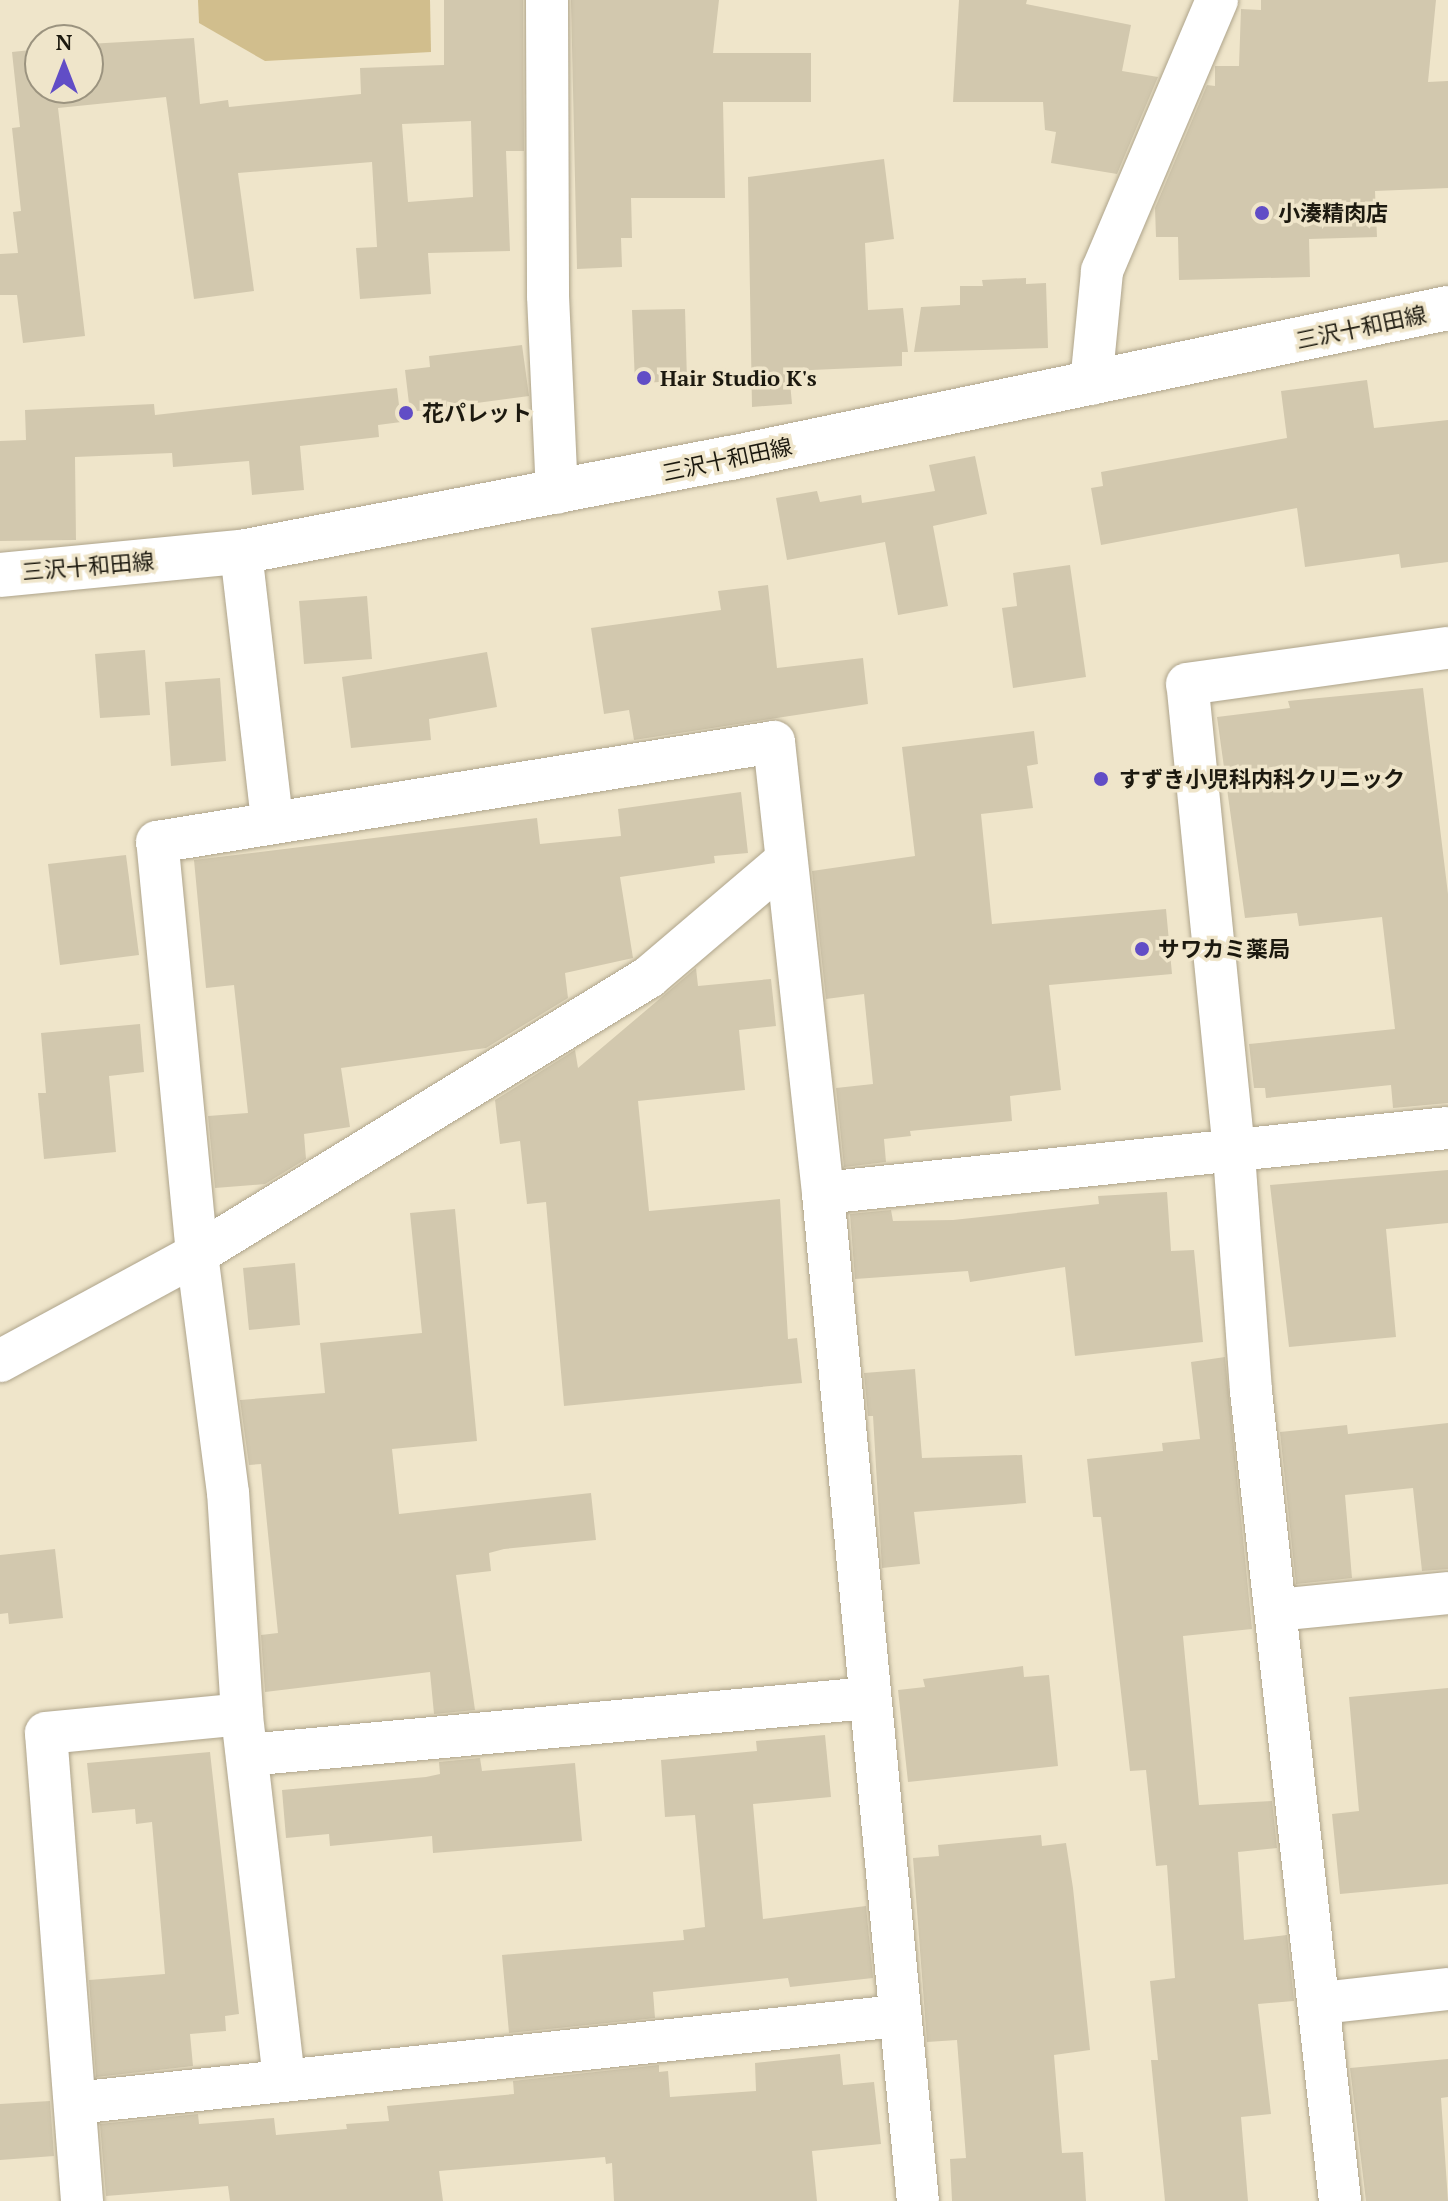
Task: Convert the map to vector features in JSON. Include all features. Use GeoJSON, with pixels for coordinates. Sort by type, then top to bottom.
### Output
{"type":"FeatureCollection","features":[{"type":"Feature","properties":{"kind":"main road","name":"三沢十和田線"},"geometry":{"type":"LineString","coordinates":[[0,575],[241,552],[557,493],[1448,308]]}},
{"type":"Feature","properties":{"kind":"street"},"geometry":{"type":"LineString","coordinates":[[547,0],[548,296],[557,493]]}},
{"type":"Feature","properties":{"kind":"street"},"geometry":{"type":"LineString","coordinates":[[1091,384],[1102,271],[1217,0]]}},
{"type":"Feature","properties":{"kind":"street"},"geometry":{"type":"LineString","coordinates":[[241,552],[272,821]]}},
{"type":"Feature","properties":{"kind":"street"},"geometry":{"type":"LineString","coordinates":[[1340,2201],[1321,2003],[1251,1391],[1234,1151],[1187,684],[1448,648]]}},
{"type":"Feature","properties":{"kind":"street"},"geometry":{"type":"LineString","coordinates":[[284,2079],[242,1714],[228,1493],[197,1254],[157,842],[774,742],[783,863],[823,1193],[897,2016],[918,2201]]}},
{"type":"Feature","properties":{"kind":"street"},"geometry":{"type":"LineString","coordinates":[[0,1361],[197,1254],[649,977],[783,863]]}},
{"type":"Feature","properties":{"kind":"street"},"geometry":{"type":"LineString","coordinates":[[823,1193],[1448,1128]]}},
{"type":"Feature","properties":{"kind":"street"},"geometry":{"type":"LineString","coordinates":[[1276,1610],[1448,1593]]}},
{"type":"Feature","properties":{"kind":"street"},"geometry":{"type":"LineString","coordinates":[[247,1755],[868,1698]]}},
{"type":"Feature","properties":{"kind":"street"},"geometry":{"type":"LineString","coordinates":[[82,2201],[46,1733],[242,1714]]}},
{"type":"Feature","properties":{"kind":"street"},"geometry":{"type":"LineString","coordinates":[[1321,2003],[1448,1989]]}},
{"type":"Feature","properties":{"kind":"street"},"geometry":{"type":"LineString","coordinates":[[75,2103],[897,2016]]}},
{"type":"Feature","properties":{"kind":"shaded area"},"geometry":{"type":"Polygon","coordinates":[[[198,0],[430,0],[431,52],[265,61],[199,23],[198,0]]]}},
{"type":"Feature","properties":{"kind":"building"},"geometry":{"type":"Polygon","coordinates":[[[444,0],[523,0],[524,151],[506,151],[510,251],[428,253],[431,294],[360,299],[356,248],[377,247],[372,162],[238,173],[254,291],[194,299],[166,97],[104,103],[104,43],[194,38],[200,104],[228,100],[229,107],[361,94],[360,68],[444,65],[444,0]],[[471,121],[402,124],[408,202],[473,197],[471,121]]]}},
{"type":"Feature","properties":{"kind":"building"},"geometry":{"type":"Polygon","coordinates":[[[571,0],[719,0],[713,53],[811,53],[811,102],[723,102],[725,198],[631,198],[632,238],[621,238],[622,267],[577,269],[571,0]]]}},
{"type":"Feature","properties":{"kind":"building"},"geometry":{"type":"Polygon","coordinates":[[[959,0],[1027,0],[1026,4],[1131,25],[1122,71],[1158,77],[1117,174],[1051,163],[1056,132],[1045,130],[1043,102],[953,102],[959,0]]]}},
{"type":"Feature","properties":{"kind":"building"},"geometry":{"type":"Polygon","coordinates":[[[1261,0],[1436,0],[1428,82],[1448,81],[1448,188],[1375,191],[1377,237],[1309,239],[1310,277],[1179,280],[1178,237],[1156,237],[1155,208],[1207,85],[1215,86],[1215,66],[1239,66],[1241,9],[1261,10],[1261,0]]]}},
{"type":"Feature","properties":{"kind":"building"},"geometry":{"type":"Polygon","coordinates":[[[24,51],[24,104],[97,104],[58,108],[85,336],[23,343],[17,295],[0,295],[0,254],[18,253],[13,212],[21,211],[12,128],[20,127],[12,52],[24,51]]]}},
{"type":"Feature","properties":{"kind":"building"},"geometry":{"type":"Polygon","coordinates":[[[884,159],[894,239],[865,243],[868,310],[903,308],[908,352],[902,352],[902,366],[789,371],[792,404],[752,407],[748,177],[884,159]]]}},
{"type":"Feature","properties":{"kind":"building"},"geometry":{"type":"Polygon","coordinates":[[[1026,278],[1026,284],[1046,283],[1048,348],[914,352],[921,307],[960,305],[960,286],[983,286],[982,280],[1026,278]]]}},
{"type":"Feature","properties":{"kind":"building"},"geometry":{"type":"Polygon","coordinates":[[[685,309],[687,381],[635,383],[632,310],[685,309]]]}},
{"type":"Feature","properties":{"kind":"building"},"geometry":{"type":"Polygon","coordinates":[[[522,345],[529,396],[410,412],[405,370],[430,367],[429,356],[522,345]]]}},
{"type":"Feature","properties":{"kind":"building"},"geometry":{"type":"Polygon","coordinates":[[[1367,380],[1374,428],[1448,420],[1448,562],[1401,568],[1399,554],[1305,567],[1297,508],[1101,545],[1091,488],[1103,486],[1101,472],[1287,438],[1281,391],[1367,380]]]}},
{"type":"Feature","properties":{"kind":"building"},"geometry":{"type":"Polygon","coordinates":[[[397,388],[401,422],[378,425],[379,437],[300,446],[304,490],[252,495],[249,461],[173,467],[172,453],[75,457],[76,540],[0,541],[0,441],[26,440],[25,410],[154,404],[155,415],[397,388]]]}},
{"type":"Feature","properties":{"kind":"building"},"geometry":{"type":"Polygon","coordinates":[[[975,456],[987,514],[933,526],[948,606],[898,615],[885,542],[787,560],[776,498],[817,491],[820,502],[861,495],[862,503],[935,491],[929,465],[975,456]]]}},
{"type":"Feature","properties":{"kind":"building"},"geometry":{"type":"Polygon","coordinates":[[[1070,565],[1086,677],[1013,688],[1002,608],[1017,606],[1013,573],[1070,565]]]}},
{"type":"Feature","properties":{"kind":"building"},"geometry":{"type":"Polygon","coordinates":[[[768,585],[777,668],[863,658],[868,704],[634,740],[629,710],[604,714],[591,628],[721,610],[718,591],[768,585]]]}},
{"type":"Feature","properties":{"kind":"building"},"geometry":{"type":"Polygon","coordinates":[[[367,596],[372,659],[304,664],[299,601],[367,596]]]}},
{"type":"Feature","properties":{"kind":"building"},"geometry":{"type":"Polygon","coordinates":[[[145,650],[150,715],[100,718],[95,654],[145,650]]]}},
{"type":"Feature","properties":{"kind":"building"},"geometry":{"type":"Polygon","coordinates":[[[487,652],[497,707],[429,719],[431,740],[351,748],[342,677],[487,652]]]}},
{"type":"Feature","properties":{"kind":"building"},"geometry":{"type":"Polygon","coordinates":[[[220,678],[226,761],[171,766],[165,682],[220,678]]]}},
{"type":"Feature","properties":{"kind":"building"},"geometry":{"type":"Polygon","coordinates":[[[1423,688],[1448,894],[1448,1103],[1393,1108],[1391,1085],[1266,1098],[1265,1088],[1254,1088],[1249,1044],[1395,1029],[1382,917],[1299,926],[1297,913],[1245,918],[1217,717],[1290,708],[1288,701],[1423,688]]]}},
{"type":"Feature","properties":{"kind":"building"},"geometry":{"type":"Polygon","coordinates":[[[1034,731],[1038,764],[1027,766],[1033,808],[981,814],[992,924],[1166,909],[1172,974],[1049,985],[1061,1090],[1010,1096],[1012,1121],[910,1131],[911,1136],[884,1139],[886,1162],[844,1167],[836,1088],[873,1084],[864,994],[826,999],[812,871],[915,856],[902,747],[1034,731]]]}},
{"type":"Feature","properties":{"kind":"building"},"geometry":{"type":"Polygon","coordinates":[[[741,792],[748,853],[714,856],[715,863],[620,877],[633,958],[565,973],[568,998],[486,1048],[341,1068],[350,1127],[304,1134],[306,1159],[265,1184],[215,1188],[208,1116],[248,1113],[234,985],[206,988],[194,860],[537,818],[540,844],[621,836],[618,809],[741,792]]]}},
{"type":"Feature","properties":{"kind":"building"},"geometry":{"type":"Polygon","coordinates":[[[126,855],[139,955],[60,965],[48,864],[126,855]]]}},
{"type":"Feature","properties":{"kind":"building"},"geometry":{"type":"Polygon","coordinates":[[[696,968],[698,986],[771,979],[776,1026],[739,1030],[745,1090],[638,1101],[649,1211],[780,1199],[788,1339],[797,1338],[802,1383],[564,1406],[546,1202],[527,1204],[520,1141],[500,1144],[495,1100],[575,1050],[578,1068],[696,968]]]}},
{"type":"Feature","properties":{"kind":"building"},"geometry":{"type":"Polygon","coordinates":[[[140,1024],[144,1072],[109,1076],[116,1152],[44,1159],[38,1093],[46,1093],[41,1033],[140,1024]]]}},
{"type":"Feature","properties":{"kind":"building"},"geometry":{"type":"Polygon","coordinates":[[[1448,1170],[1448,1223],[1386,1229],[1396,1337],[1289,1347],[1270,1185],[1448,1170]]]}},
{"type":"Feature","properties":{"kind":"building"},"geometry":{"type":"Polygon","coordinates":[[[1167,1192],[1171,1251],[1194,1250],[1203,1342],[1075,1356],[1065,1267],[970,1282],[968,1271],[855,1279],[850,1214],[891,1210],[893,1221],[953,1220],[1099,1204],[1098,1196],[1167,1192]]]}},
{"type":"Feature","properties":{"kind":"building"},"geometry":{"type":"Polygon","coordinates":[[[455,1209],[477,1441],[392,1449],[399,1514],[591,1493],[596,1540],[504,1549],[489,1553],[491,1571],[456,1575],[475,1710],[434,1714],[430,1672],[265,1692],[261,1635],[278,1633],[261,1464],[249,1465],[240,1400],[325,1393],[320,1343],[422,1333],[410,1213],[455,1209]]]}},
{"type":"Feature","properties":{"kind":"building"},"geometry":{"type":"Polygon","coordinates":[[[295,1263],[300,1325],[249,1330],[243,1268],[295,1263]]]}},
{"type":"Feature","properties":{"kind":"building"},"geometry":{"type":"Polygon","coordinates":[[[1225,1357],[1252,1629],[1183,1636],[1199,1805],[1272,1801],[1277,1848],[1238,1852],[1244,1940],[1287,1935],[1294,2001],[1258,2004],[1271,2114],[1241,2117],[1248,2201],[1165,2201],[1151,2060],[1158,2060],[1150,1981],[1175,1978],[1167,1865],[1156,1866],[1146,1770],[1130,1771],[1101,1517],[1093,1517],[1087,1459],[1163,1451],[1162,1443],[1200,1439],[1191,1362],[1225,1357]]]}},
{"type":"Feature","properties":{"kind":"building"},"geometry":{"type":"Polygon","coordinates":[[[915,1369],[922,1458],[1022,1455],[1026,1503],[914,1512],[920,1564],[882,1568],[873,1416],[868,1416],[864,1373],[915,1369]]]}},
{"type":"Feature","properties":{"kind":"building"},"geometry":{"type":"Polygon","coordinates":[[[1448,1423],[1448,1569],[1422,1571],[1413,1488],[1345,1495],[1352,1578],[1296,1584],[1280,1432],[1347,1425],[1348,1434],[1448,1423]]]}},
{"type":"Feature","properties":{"kind":"building"},"geometry":{"type":"Polygon","coordinates":[[[55,1549],[63,1618],[9,1624],[8,1613],[0,1614],[0,1555],[55,1549]]]}},
{"type":"Feature","properties":{"kind":"building"},"geometry":{"type":"Polygon","coordinates":[[[1023,1666],[1024,1677],[1049,1675],[1058,1766],[908,1782],[898,1690],[925,1687],[923,1679],[1023,1666]]]}},
{"type":"Feature","properties":{"kind":"building"},"geometry":{"type":"Polygon","coordinates":[[[1448,1688],[1448,1884],[1340,1894],[1332,1814],[1359,1811],[1349,1697],[1448,1688]]]}},
{"type":"Feature","properties":{"kind":"building"},"geometry":{"type":"Polygon","coordinates":[[[825,1735],[831,1797],[753,1804],[763,1919],[866,1906],[873,1978],[790,1987],[788,1978],[653,1992],[655,2018],[509,2033],[502,1955],[684,1940],[683,1930],[705,1927],[695,1815],[665,1817],[661,1760],[757,1751],[756,1741],[825,1735]]]}},
{"type":"Feature","properties":{"kind":"building"},"geometry":{"type":"Polygon","coordinates":[[[210,1752],[239,2014],[225,2016],[226,2031],[190,2034],[193,2066],[96,2077],[89,1980],[165,1974],[152,1822],[136,1824],[135,1809],[92,1813],[87,1763],[210,1752]]]}},
{"type":"Feature","properties":{"kind":"building"},"geometry":{"type":"Polygon","coordinates":[[[480,1758],[482,1771],[575,1763],[582,1841],[433,1853],[432,1836],[330,1846],[329,1834],[286,1838],[282,1790],[426,1777],[440,1774],[439,1762],[480,1758]]]}},
{"type":"Feature","properties":{"kind":"building"},"geometry":{"type":"Polygon","coordinates":[[[1041,1835],[1042,1846],[1066,1843],[1073,1888],[1090,2050],[1054,2055],[1062,2153],[1083,2152],[1086,2201],[952,2201],[950,2159],[966,2158],[957,2040],[927,2042],[913,1858],[939,1856],[938,1845],[1041,1835]]]}},
{"type":"Feature","properties":{"kind":"building"},"geometry":{"type":"Polygon","coordinates":[[[840,2054],[843,2085],[874,2082],[881,2144],[812,2151],[817,2201],[614,2201],[612,2163],[606,2164],[605,2157],[439,2171],[443,2201],[230,2201],[228,2186],[106,2196],[100,2124],[198,2114],[199,2124],[274,2118],[276,2135],[347,2129],[346,2124],[389,2121],[387,2106],[514,2094],[513,2081],[659,2065],[659,2072],[668,2071],[670,2097],[756,2091],[755,2063],[840,2054]]]}},
{"type":"Feature","properties":{"kind":"building"},"geometry":{"type":"Polygon","coordinates":[[[1448,2059],[1448,2097],[1441,2098],[1448,2201],[1366,2201],[1350,2068],[1448,2059]]]}},
{"type":"Feature","properties":{"kind":"building"},"geometry":{"type":"Polygon","coordinates":[[[50,2101],[54,2156],[0,2160],[0,2104],[50,2101]]]}},
{"type":"Feature","properties":{"kind":"place","name":"小湊精肉店"},"geometry":{"type":"Point","coordinates":[1262,213]}},
{"type":"Feature","properties":{"kind":"place","name":"Hair Studio K's"},"geometry":{"type":"Point","coordinates":[644,378]}},
{"type":"Feature","properties":{"kind":"place","name":"花パレット"},"geometry":{"type":"Point","coordinates":[406,413]}},
{"type":"Feature","properties":{"kind":"place","name":"すずき小児科内科クリニック"},"geometry":{"type":"Point","coordinates":[1101,779]}},
{"type":"Feature","properties":{"kind":"place","name":"サワカミ薬局"},"geometry":{"type":"Point","coordinates":[1142,949]}}]}
